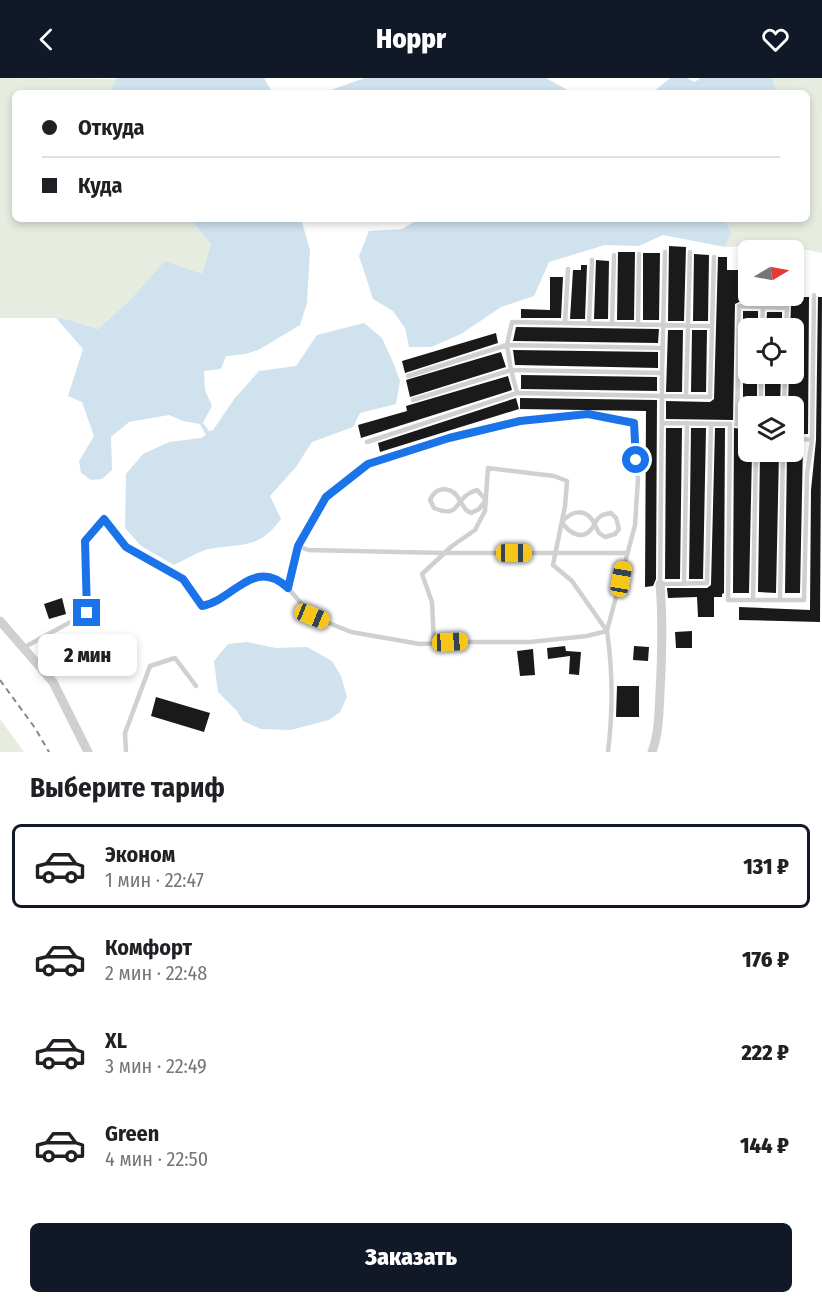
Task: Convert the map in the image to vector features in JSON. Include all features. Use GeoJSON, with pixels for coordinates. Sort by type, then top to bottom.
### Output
{"type":"FeatureCollection","features":[{"type":"Feature","properties":{"kind":"street"},"geometry":{"type":"LineString","coordinates":[[652,752],[658,719],[661,674],[660,584]]}},
{"type":"Feature","properties":{"kind":"street"},"geometry":{"type":"LineString","coordinates":[[0,621],[53,682],[88,752]]}},
{"type":"Feature","properties":{"kind":"lane"},"geometry":{"type":"LineString","coordinates":[[665,252],[660,584],[707,584],[711,424]]}},
{"type":"Feature","properties":{"kind":"lane"},"geometry":{"type":"LineString","coordinates":[[686,397],[690,252]]}},
{"type":"Feature","properties":{"kind":"lane"},"geometry":{"type":"LineString","coordinates":[[638,325],[639,254]]}},
{"type":"Feature","properties":{"kind":"lane"},"geometry":{"type":"LineString","coordinates":[[612,324],[614,255]]}},
{"type":"Feature","properties":{"kind":"lane"},"geometry":{"type":"LineString","coordinates":[[367,441],[517,393],[710,397],[714,257]]}},
{"type":"Feature","properties":{"kind":"lane"},"geometry":{"type":"LineString","coordinates":[[589,323],[591,260]]}},
{"type":"Feature","properties":{"kind":"lane"},"geometry":{"type":"LineString","coordinates":[[566,323],[568,269]]}},
{"type":"Feature","properties":{"kind":"lane"},"geometry":{"type":"LineString","coordinates":[[730,424],[728,600],[804,600],[807,474],[812,440],[814,295]]}},
{"type":"Feature","properties":{"kind":"lane"},"geometry":{"type":"LineString","coordinates":[[662,423],[737,424],[739,306],[787,308],[786,318]]}},
{"type":"Feature","properties":{"kind":"lane"},"geometry":{"type":"LineString","coordinates":[[762,318],[763,307]]}},
{"type":"Feature","properties":{"kind":"lane"},"geometry":{"type":"LineString","coordinates":[[517,393],[507,345],[512,322],[712,326]]}},
{"type":"Feature","properties":{"kind":"lane"},"geometry":{"type":"LineString","coordinates":[[408,376],[507,345],[663,348]]}},
{"type":"Feature","properties":{"kind":"lane"},"geometry":{"type":"LineString","coordinates":[[413,400],[511,370],[662,373]]}},
{"type":"Feature","properties":{"kind":"lane"},"geometry":{"type":"LineString","coordinates":[[288,588],[298,546],[326,497],[368,464],[449,438],[520,421],[588,414],[634,423],[638,479],[635,525],[607,631],[612,668],[612,718],[608,752]]}},
{"type":"Feature","properties":{"kind":"lane"},"geometry":{"type":"LineString","coordinates":[[684,584],[687,423]]}},
{"type":"Feature","properties":{"kind":"lane"},"geometry":{"type":"LineString","coordinates":[[804,439],[812,440]]}},
{"type":"Feature","properties":{"kind":"lane"},"geometry":{"type":"LineString","coordinates":[[753,600],[756,462]]}},
{"type":"Feature","properties":{"kind":"lane"},"geometry":{"type":"LineString","coordinates":[[780,600],[783,462]]}},
{"type":"Feature","properties":{"kind":"lane"},"geometry":{"type":"LineString","coordinates":[[434,643],[432,602],[422,574],[444,553],[475,530],[485,511],[488,468],[554,476],[567,481],[562,522],[553,565],[572,581],[607,631]]}},
{"type":"Feature","properties":{"kind":"lane"},"geometry":{"type":"LineString","coordinates":[[486,500],[471,513],[466,510],[460,501],[457,493],[450,489],[442,489],[433,494],[430,500],[434,508],[445,513],[453,511],[460,501],[467,493],[477,490],[486,500]]}},
{"type":"Feature","properties":{"kind":"lane"},"geometry":{"type":"LineString","coordinates":[[562,522],[567,531],[579,536],[586,534],[594,524],[600,516],[611,513],[616,518],[619,529],[615,534],[605,537],[600,533],[594,524],[590,516],[584,512],[575,512],[562,522]]}},
{"type":"Feature","properties":{"kind":"lane"},"geometry":{"type":"LineString","coordinates":[[23,648],[87,613],[85,541],[104,519],[126,547],[183,579],[202,606],[213,604],[253,577],[270,577],[283,583],[312,616],[351,632],[420,644],[530,642],[587,636],[607,631]]}},
{"type":"Feature","properties":{"kind":"lane"},"geometry":{"type":"LineString","coordinates":[[298,546],[308,550],[444,553],[627,553]]}},
{"type":"Feature","properties":{"kind":"lane"},"geometry":{"type":"LineString","coordinates":[[126,752],[125,734],[150,666],[176,658],[196,686]]}},
{"type":"Feature","properties":{"kind":"shaded area"},"geometry":{"type":"Polygon","coordinates":[[[0,78],[118,79],[111,90],[12,90],[12,222],[193,222],[211,244],[202,275],[131,299],[98,329],[56,318],[0,318],[0,78]]]}},
{"type":"Feature","properties":{"kind":"shaded area"},"geometry":{"type":"Polygon","coordinates":[[[772,78],[822,78],[822,253],[804,249],[804,240],[738,240],[738,247],[725,247],[731,233],[726,222],[810,222],[810,90],[776,90],[772,78]]]}},
{"type":"Feature","properties":{"kind":"shaded area"},"geometry":{"type":"Polygon","coordinates":[[[0,719],[24,752],[0,752],[0,719]]]}},
{"type":"Feature","properties":{"kind":"water"},"geometry":{"type":"Polygon","coordinates":[[[117,78],[264,78],[271,90],[111,90],[117,78]]]}},
{"type":"Feature","properties":{"kind":"water"},"geometry":{"type":"Polygon","coordinates":[[[365,78],[546,78],[568,90],[331,90],[365,78]]]}},
{"type":"Feature","properties":{"kind":"water"},"geometry":{"type":"Polygon","coordinates":[[[670,78],[687,78],[695,82],[700,78],[772,78],[776,90],[656,90],[670,78]]]}},
{"type":"Feature","properties":{"kind":"water"},"geometry":{"type":"Polygon","coordinates":[[[193,222],[302,222],[310,250],[307,303],[300,325],[260,349],[246,354],[226,356],[221,369],[204,371],[205,390],[212,406],[203,423],[209,431],[213,430],[235,398],[259,371],[296,366],[317,335],[364,323],[382,338],[400,381],[396,404],[360,413],[353,427],[312,442],[296,467],[270,496],[281,519],[265,536],[257,541],[241,545],[205,550],[174,565],[141,546],[125,528],[126,474],[143,454],[169,442],[201,438],[206,435],[200,424],[183,421],[169,415],[129,422],[111,437],[112,470],[102,479],[91,480],[81,473],[79,461],[94,436],[82,402],[68,396],[83,349],[56,318],[98,329],[131,299],[165,261],[202,274],[211,244],[193,222]]]}},
{"type":"Feature","properties":{"kind":"water"},"geometry":{"type":"Polygon","coordinates":[[[414,222],[726,222],[731,233],[725,247],[663,235],[639,246],[605,245],[549,262],[534,296],[501,307],[461,334],[431,347],[409,347],[405,328],[393,311],[373,299],[359,256],[369,231],[402,229],[414,222]]]}},
{"type":"Feature","properties":{"kind":"water"},"geometry":{"type":"Polygon","coordinates":[[[247,642],[276,648],[307,647],[332,661],[341,676],[347,697],[340,712],[329,720],[291,730],[261,729],[243,721],[237,711],[218,692],[214,661],[228,644],[247,642]]]}},
{"type":"Feature","properties":{"kind":"building"},"geometry":{"type":"Polygon","coordinates":[[[669,246],[686,247],[684,321],[668,321],[669,246]]]}},
{"type":"Feature","properties":{"kind":"building"},"geometry":{"type":"Polygon","coordinates":[[[618,252],[635,252],[634,320],[617,320],[618,252]]]}},
{"type":"Feature","properties":{"kind":"building"},"geometry":{"type":"Polygon","coordinates":[[[643,253],[660,253],[659,320],[643,320],[643,253]]]}},
{"type":"Feature","properties":{"kind":"building"},"geometry":{"type":"Polygon","coordinates":[[[694,254],[709,255],[708,321],[693,321],[694,254]]]}},
{"type":"Feature","properties":{"kind":"building"},"geometry":{"type":"Polygon","coordinates":[[[718,257],[727,257],[727,270],[738,270],[738,302],[735,304],[733,420],[666,419],[666,401],[710,402],[714,399],[718,257]]]}},
{"type":"Feature","properties":{"kind":"building"},"geometry":{"type":"Polygon","coordinates":[[[596,260],[609,261],[608,319],[594,319],[596,260]]]}},
{"type":"Feature","properties":{"kind":"building"},"geometry":{"type":"Polygon","coordinates":[[[581,265],[587,265],[585,319],[570,319],[573,270],[581,270],[581,265]]]}},
{"type":"Feature","properties":{"kind":"building"},"geometry":{"type":"Polygon","coordinates":[[[550,277],[563,277],[561,318],[521,318],[521,309],[550,310],[550,277]]]}},
{"type":"Feature","properties":{"kind":"building"},"geometry":{"type":"Polygon","coordinates":[[[804,297],[809,297],[808,434],[804,434],[804,396],[788,396],[789,384],[804,384],[804,318],[790,318],[791,306],[804,306],[804,297]]]}},
{"type":"Feature","properties":{"kind":"building"},"geometry":{"type":"Polygon","coordinates":[[[818,297],[822,297],[820,622],[739,620],[739,607],[810,610],[811,490],[816,440],[818,297]]]}},
{"type":"Feature","properties":{"kind":"building"},"geometry":{"type":"Polygon","coordinates":[[[743,311],[758,311],[758,318],[743,318],[743,311]]]}},
{"type":"Feature","properties":{"kind":"building"},"geometry":{"type":"Polygon","coordinates":[[[767,312],[782,312],[782,318],[767,318],[767,312]]]}},
{"type":"Feature","properties":{"kind":"building"},"geometry":{"type":"Polygon","coordinates":[[[516,327],[659,329],[658,343],[513,341],[516,327]]]}},
{"type":"Feature","properties":{"kind":"building"},"geometry":{"type":"Polygon","coordinates":[[[668,330],[683,330],[682,392],[666,392],[668,330]]]}},
{"type":"Feature","properties":{"kind":"building"},"geometry":{"type":"Polygon","coordinates":[[[692,330],[707,330],[706,392],[691,392],[692,330]]]}},
{"type":"Feature","properties":{"kind":"building"},"geometry":{"type":"Polygon","coordinates":[[[496,333],[498,343],[405,373],[402,361],[496,333]]]}},
{"type":"Feature","properties":{"kind":"building"},"geometry":{"type":"Polygon","coordinates":[[[513,350],[658,352],[658,368],[515,365],[513,350]]]}},
{"type":"Feature","properties":{"kind":"building"},"geometry":{"type":"Polygon","coordinates":[[[501,352],[506,367],[410,397],[406,380],[501,352]]]}},
{"type":"Feature","properties":{"kind":"building"},"geometry":{"type":"Polygon","coordinates":[[[521,375],[657,377],[657,391],[521,389],[521,375]]]}},
{"type":"Feature","properties":{"kind":"building"},"geometry":{"type":"Polygon","coordinates":[[[508,376],[512,390],[361,438],[358,425],[407,411],[406,406],[508,376]]]}},
{"type":"Feature","properties":{"kind":"building"},"geometry":{"type":"Polygon","coordinates":[[[743,384],[757,384],[757,396],[743,396],[743,384]]]}},
{"type":"Feature","properties":{"kind":"building"},"geometry":{"type":"Polygon","coordinates":[[[765,384],[781,384],[780,396],[765,396],[765,384]]]}},
{"type":"Feature","properties":{"kind":"building"},"geometry":{"type":"Polygon","coordinates":[[[516,398],[519,409],[380,452],[378,443],[516,398]]]}},
{"type":"Feature","properties":{"kind":"building"},"geometry":{"type":"Polygon","coordinates":[[[520,398],[657,400],[656,579],[653,586],[645,587],[646,411],[520,409],[520,398]]]}},
{"type":"Feature","properties":{"kind":"building"},"geometry":{"type":"Polygon","coordinates":[[[666,428],[682,428],[680,579],[665,579],[666,428]]]}},
{"type":"Feature","properties":{"kind":"building"},"geometry":{"type":"Polygon","coordinates":[[[691,428],[706,428],[703,579],[689,579],[691,428]]]}},
{"type":"Feature","properties":{"kind":"building"},"geometry":{"type":"Polygon","coordinates":[[[715,428],[725,428],[724,593],[722,597],[714,597],[714,617],[698,617],[697,597],[668,598],[667,588],[707,588],[711,585],[715,428]]]}},
{"type":"Feature","properties":{"kind":"building"},"geometry":{"type":"Polygon","coordinates":[[[734,428],[738,428],[738,462],[752,462],[749,593],[733,593],[734,428]]]}},
{"type":"Feature","properties":{"kind":"building"},"geometry":{"type":"Polygon","coordinates":[[[760,462],[779,462],[776,593],[758,592],[760,462]]]}},
{"type":"Feature","properties":{"kind":"building"},"geometry":{"type":"Polygon","coordinates":[[[787,462],[803,462],[800,593],[785,593],[787,462]]]}},
{"type":"Feature","properties":{"kind":"building"},"geometry":{"type":"Polygon","coordinates":[[[62,598],[66,614],[49,619],[44,604],[62,598]]]}},
{"type":"Feature","properties":{"kind":"building"},"geometry":{"type":"Polygon","coordinates":[[[692,631],[692,648],[676,648],[675,632],[692,631]]]}},
{"type":"Feature","properties":{"kind":"building"},"geometry":{"type":"Polygon","coordinates":[[[565,646],[566,651],[581,652],[579,675],[569,674],[570,656],[548,659],[547,648],[565,646]]]}},
{"type":"Feature","properties":{"kind":"building"},"geometry":{"type":"Polygon","coordinates":[[[634,646],[649,647],[648,661],[633,660],[634,646]]]}},
{"type":"Feature","properties":{"kind":"building"},"geometry":{"type":"Polygon","coordinates":[[[533,649],[535,675],[520,676],[517,651],[533,649]]]}},
{"type":"Feature","properties":{"kind":"building"},"geometry":{"type":"Polygon","coordinates":[[[617,686],[639,686],[639,717],[616,717],[617,686]]]}},
{"type":"Feature","properties":{"kind":"building"},"geometry":{"type":"Polygon","coordinates":[[[156,697],[210,713],[204,732],[151,716],[156,697]]]}},
{"type":"Feature","properties":{"kind":"railway"},"geometry":{"type":"LineString","coordinates":[[0,680],[35,728],[49,752]]}},
{"type":"Feature","properties":{"kind":"route"},"geometry":{"type":"LineString","coordinates":[[87,613],[85,541],[104,519],[126,547],[183,579],[202,606],[213,604],[253,577],[270,577],[288,588],[298,546],[326,497],[368,464],[449,438],[520,421],[588,414],[634,423],[636,460]]}}]}
